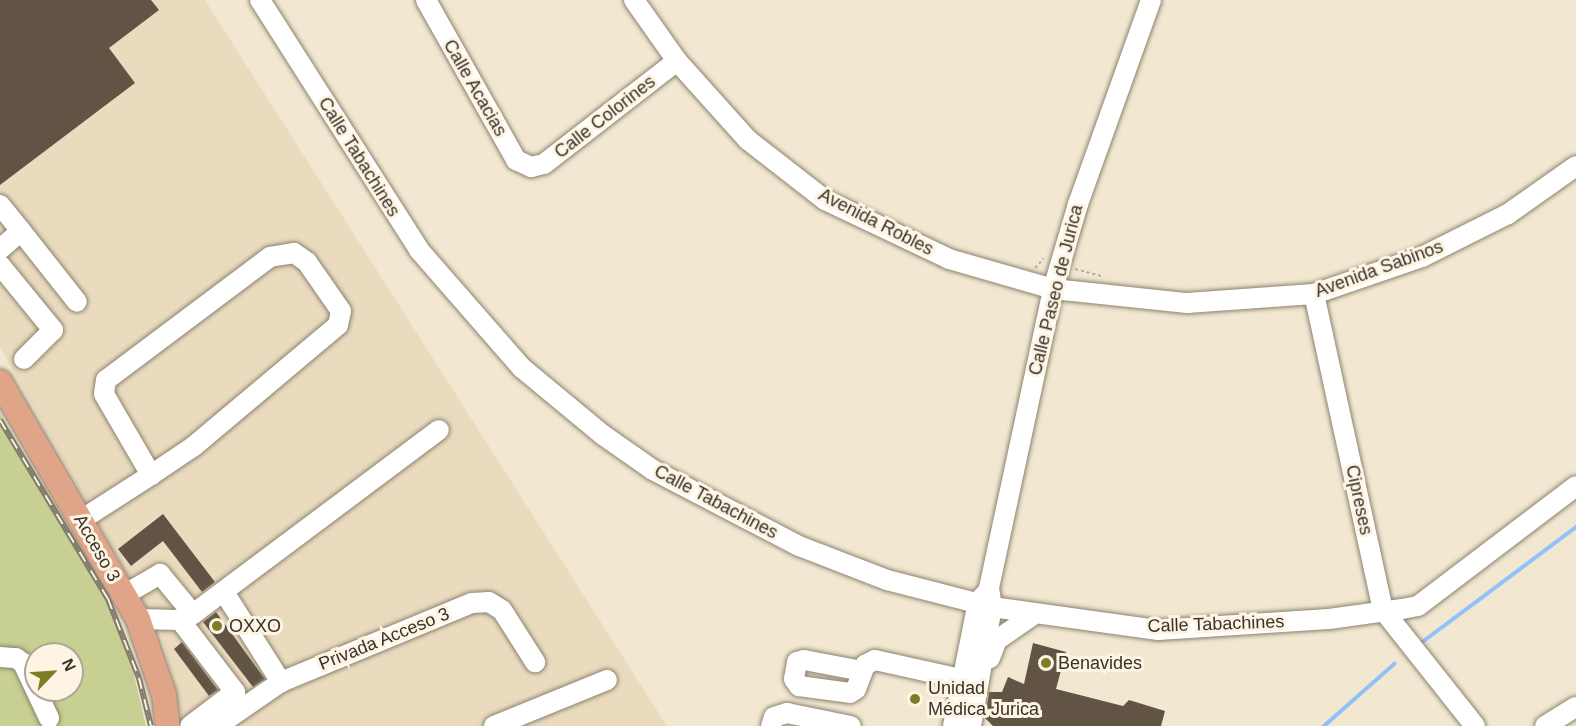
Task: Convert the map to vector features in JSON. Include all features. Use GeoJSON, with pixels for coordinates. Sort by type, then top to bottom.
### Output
{"type":"FeatureCollection","features":[{"type":"Feature","properties":{"kind":"main road","name":"Acceso 3"},"geometry":{"type":"LineString","coordinates":[[0,382],[138,619],[164,695],[168,726]]}},
{"type":"Feature","properties":{"kind":"street","name":"Calle Tabachines"},"geometry":{"type":"LineString","coordinates":[[260,0],[419,250],[522,368],[603,435],[705,499],[799,546],[887,580],[986,599],[1036,613],[1158,630],[1329,619],[1418,606],[1576,486]]}},
{"type":"Feature","properties":{"kind":"street","name":"Calle Acacias"},"geometry":{"type":"LineString","coordinates":[[426,0],[516,160],[531,167]]}},
{"type":"Feature","properties":{"kind":"street","name":"Avenida Robles"},"geometry":{"type":"LineString","coordinates":[[634,0],[677,61],[748,140],[825,200],[949,259],[1053,289]]}},
{"type":"Feature","properties":{"kind":"street","name":"Calle Paseo de Jurica"},"geometry":{"type":"LineString","coordinates":[[953,726],[961,679],[986,599],[1053,289],[1078,204],[1151,0]]}},
{"type":"Feature","properties":{"kind":"street","name":"Calle Colorines"},"geometry":{"type":"LineString","coordinates":[[531,167],[544,164],[677,61]]}},
{"type":"Feature","properties":{"kind":"street","name":"Avenida Sabinos"},"geometry":{"type":"LineString","coordinates":[[1053,289],[1187,303],[1314,294],[1422,257],[1508,214],[1576,165]]}},
{"type":"Feature","properties":{"kind":"street"},"geometry":{"type":"LineString","coordinates":[[0,205],[77,302]]}},
{"type":"Feature","properties":{"kind":"street"},"geometry":{"type":"LineString","coordinates":[[0,249],[21,231]]}},
{"type":"Feature","properties":{"kind":"street"},"geometry":{"type":"LineString","coordinates":[[81,520],[151,476],[194,446],[338,326],[340,311],[307,262],[294,253],[270,257],[106,380],[104,394],[151,476]]}},
{"type":"Feature","properties":{"kind":"street"},"geometry":{"type":"LineString","coordinates":[[0,265],[53,330],[24,359]]}},
{"type":"Feature","properties":{"kind":"street","name":"Cipreses"},"geometry":{"type":"LineString","coordinates":[[1314,294],[1383,610],[1424,666],[1475,726]]}},
{"type":"Feature","properties":{"kind":"street"},"geometry":{"type":"LineString","coordinates":[[138,619],[186,617],[224,592],[439,430]]}},
{"type":"Feature","properties":{"kind":"street"},"geometry":{"type":"LineString","coordinates":[[124,595],[160,574],[235,692],[190,726]]}},
{"type":"Feature","properties":{"kind":"street"},"geometry":{"type":"LineString","coordinates":[[224,592],[281,682]]}},
{"type":"Feature","properties":{"kind":"street","name":"Calle Paseo de Jurica"},"geometry":{"type":"LineString","coordinates":[[971,726],[986,599]]}},
{"type":"Feature","properties":{"kind":"street","name":"Privada Acceso 3"},"geometry":{"type":"LineString","coordinates":[[222,725],[281,682],[472,603],[489,602],[502,610],[535,662]]}},
{"type":"Feature","properties":{"kind":"street"},"geometry":{"type":"LineString","coordinates":[[976,693],[997,640],[1036,613]]}},
{"type":"Feature","properties":{"kind":"street"},"geometry":{"type":"LineString","coordinates":[[0,657],[16,658],[23,663],[48,718]]}},
{"type":"Feature","properties":{"kind":"street"},"geometry":{"type":"LineString","coordinates":[[862,671],[875,660],[961,679]]}},
{"type":"Feature","properties":{"kind":"street"},"geometry":{"type":"LineString","coordinates":[[494,726],[606,680]]}},
{"type":"Feature","properties":{"kind":"street","name":"Cipreses"},"geometry":{"type":"LineString","coordinates":[[1442,688],[1460,726]]}},
{"type":"Feature","properties":{"kind":"street"},"geometry":{"type":"LineString","coordinates":[[1545,726],[1576,707]]}},
{"type":"Feature","properties":{"kind":"street"},"geometry":{"type":"LineString","coordinates":[[771,726],[774,717],[787,713],[851,726]]}},
{"type":"Feature","properties":{"kind":"shaded area"},"geometry":{"type":"Polygon","coordinates":[[[0,0],[205,0],[667,726],[184,726],[161,633],[0,347],[0,0]]]}},
{"type":"Feature","properties":{"kind":"green space"},"geometry":{"type":"Polygon","coordinates":[[[0,414],[85,554],[109,603],[128,649],[146,726],[0,726],[0,414]]]}},
{"type":"Feature","properties":{"kind":"building"},"geometry":{"type":"Polygon","coordinates":[[[0,0],[151,0],[159,10],[109,48],[135,83],[0,185],[0,0]]]}},
{"type":"Feature","properties":{"kind":"building"},"geometry":{"type":"Polygon","coordinates":[[[163,514],[215,582],[202,592],[163,541],[131,566],[118,549],[163,514]]]}},
{"type":"Feature","properties":{"kind":"building"},"geometry":{"type":"Polygon","coordinates":[[[216,612],[265,679],[253,687],[203,622],[216,612]]]}},
{"type":"Feature","properties":{"kind":"building"},"geometry":{"type":"Polygon","coordinates":[[[182,642],[218,690],[209,696],[174,649],[182,642]]]}},
{"type":"Feature","properties":{"kind":"building"},"geometry":{"type":"Polygon","coordinates":[[[1033,643],[1066,652],[1056,689],[1123,706],[1129,700],[1165,711],[1161,726],[993,726],[985,718],[989,692],[1002,692],[1008,677],[1024,684],[1033,643]]]}},
{"type":"Feature","properties":{"kind":"waterway"},"geometry":{"type":"LineString","coordinates":[[1421,643],[1576,527]]}},
{"type":"Feature","properties":{"kind":"waterway"},"geometry":{"type":"LineString","coordinates":[[1324,726],[1394,664]]}},
{"type":"Feature","properties":{"kind":"railway"},"geometry":{"type":"LineString","coordinates":[[0,420],[108,599],[139,678],[151,726]]}},
{"type":"Feature","properties":{"kind":"place","name":"OXXO"},"geometry":{"type":"Point","coordinates":[217,626]}},
{"type":"Feature","properties":{"kind":"place","name":"Benavides"},"geometry":{"type":"Point","coordinates":[1046,663]}},
{"type":"Feature","properties":{"kind":"place","name":"Unidad Médica Jurica"},"geometry":{"type":"Point","coordinates":[915,699]}}]}
